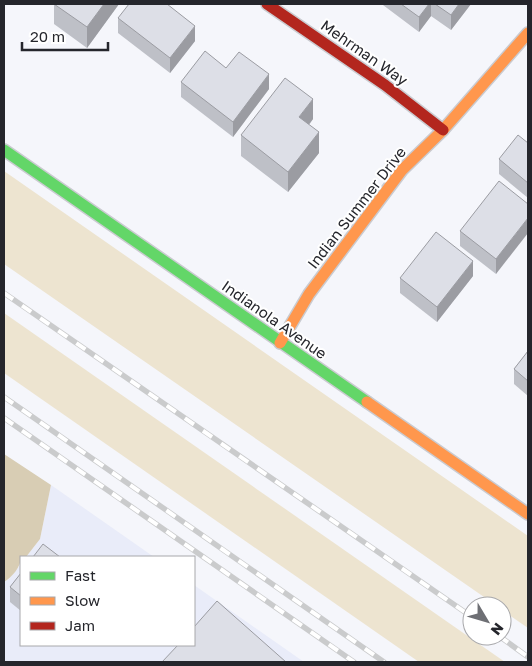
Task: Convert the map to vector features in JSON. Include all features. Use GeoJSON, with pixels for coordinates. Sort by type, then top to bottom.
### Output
{"type":"FeatureCollection","features":[{"type":"Feature","properties":{"kind":"main road","name":"Mehrman Way"},"geometry":{"type":"LineString","coordinates":[[266,4],[385,85],[443,130]]}},
{"type":"Feature","properties":{"kind":"main road","name":"Indian Summer Drive"},"geometry":{"type":"LineString","coordinates":[[280,343],[309,294],[402,170],[443,130],[528,33]]}},
{"type":"Feature","properties":{"kind":"main road","name":"Indianola Avenue"},"geometry":{"type":"LineString","coordinates":[[4,150],[528,514]]}},
{"type":"Feature","properties":{"kind":"shaded area"},"geometry":{"type":"Polygon","coordinates":[[[4,171],[528,536],[528,628],[512,617],[512,596],[483,596],[4,264],[4,171]]]}},
{"type":"Feature","properties":{"kind":"shaded area"},"geometry":{"type":"Polygon","coordinates":[[[4,313],[462,632],[462,646],[482,646],[505,662],[419,662],[4,373],[4,313]]]}},
{"type":"Feature","properties":{"kind":"shaded area"},"geometry":{"type":"Polygon","coordinates":[[[4,454],[51,485],[40,539],[27,556],[20,556],[16,571],[4,582],[4,454]]]}},
{"type":"Feature","properties":{"kind":"shaded area"},"geometry":{"type":"Polygon","coordinates":[[[51,485],[153,556],[27,556],[40,539],[51,485]]]}},
{"type":"Feature","properties":{"kind":"shaded area"},"geometry":{"type":"Polygon","coordinates":[[[20,565],[20,646],[195,646],[195,586],[304,662],[4,662],[4,582],[9,579],[20,565]]]}},
{"type":"Feature","properties":{"kind":"building"},"geometry":{"type":"Polygon","coordinates":[[[54,4],[104,4],[87,27],[54,4]]]}},
{"type":"Feature","properties":{"kind":"building"},"geometry":{"type":"Polygon","coordinates":[[[129,4],[167,4],[195,26],[170,58],[118,18],[129,4]]]}},
{"type":"Feature","properties":{"kind":"building"},"geometry":{"type":"Polygon","coordinates":[[[401,4],[429,4],[419,17],[401,4]]]}},
{"type":"Feature","properties":{"kind":"building"},"geometry":{"type":"Polygon","coordinates":[[[435,4],[459,4],[451,15],[435,4]]]}},
{"type":"Feature","properties":{"kind":"building"},"geometry":{"type":"Polygon","coordinates":[[[205,51],[226,68],[239,52],[269,74],[233,122],[181,82],[205,51]]]}},
{"type":"Feature","properties":{"kind":"building"},"geometry":{"type":"Polygon","coordinates":[[[285,78],[313,99],[299,117],[319,132],[288,172],[241,135],[285,78]]]}},
{"type":"Feature","properties":{"kind":"building"},"geometry":{"type":"Polygon","coordinates":[[[518,135],[528,143],[528,183],[499,159],[518,135]]]}},
{"type":"Feature","properties":{"kind":"building"},"geometry":{"type":"Polygon","coordinates":[[[499,181],[528,204],[528,218],[496,259],[460,231],[499,181]]]}},
{"type":"Feature","properties":{"kind":"building"},"geometry":{"type":"Polygon","coordinates":[[[436,232],[473,261],[437,307],[400,278],[436,232]]]}},
{"type":"Feature","properties":{"kind":"building"},"geometry":{"type":"Polygon","coordinates":[[[528,351],[528,381],[514,369],[528,351]]]}},
{"type":"Feature","properties":{"kind":"building"},"geometry":{"type":"Polygon","coordinates":[[[43,544],[59,556],[34,556],[43,544]]]}},
{"type":"Feature","properties":{"kind":"building"},"geometry":{"type":"Polygon","coordinates":[[[20,574],[20,595],[10,587],[20,574]]]}},
{"type":"Feature","properties":{"kind":"building"},"geometry":{"type":"Polygon","coordinates":[[[217,601],[286,662],[162,662],[177,646],[195,646],[195,626],[217,601]]]}},
{"type":"Feature","properties":{"kind":"railway"},"geometry":{"type":"LineString","coordinates":[[4,293],[462,610]]}},
{"type":"Feature","properties":{"kind":"railway"},"geometry":{"type":"LineString","coordinates":[[4,397],[384,662]]}},
{"type":"Feature","properties":{"kind":"railway"},"geometry":{"type":"LineString","coordinates":[[4,418],[354,662]]}},
{"type":"Feature","properties":{"kind":"railway"},"geometry":{"type":"LineString","coordinates":[[512,645],[528,657]]}},
{"type":"Feature","properties":{"kind":"traffic: fast"},"geometry":{"type":"LineString","coordinates":[[4,150],[367,402]]}},
{"type":"Feature","properties":{"kind":"traffic: slow"},"geometry":{"type":"LineString","coordinates":[[280,343],[309,294],[402,170],[443,130],[528,33]]}},
{"type":"Feature","properties":{"kind":"traffic: slow"},"geometry":{"type":"LineString","coordinates":[[367,402],[528,514]]}},
{"type":"Feature","properties":{"kind":"traffic: jam"},"geometry":{"type":"LineString","coordinates":[[267,4],[385,85],[443,130]]}}]}
